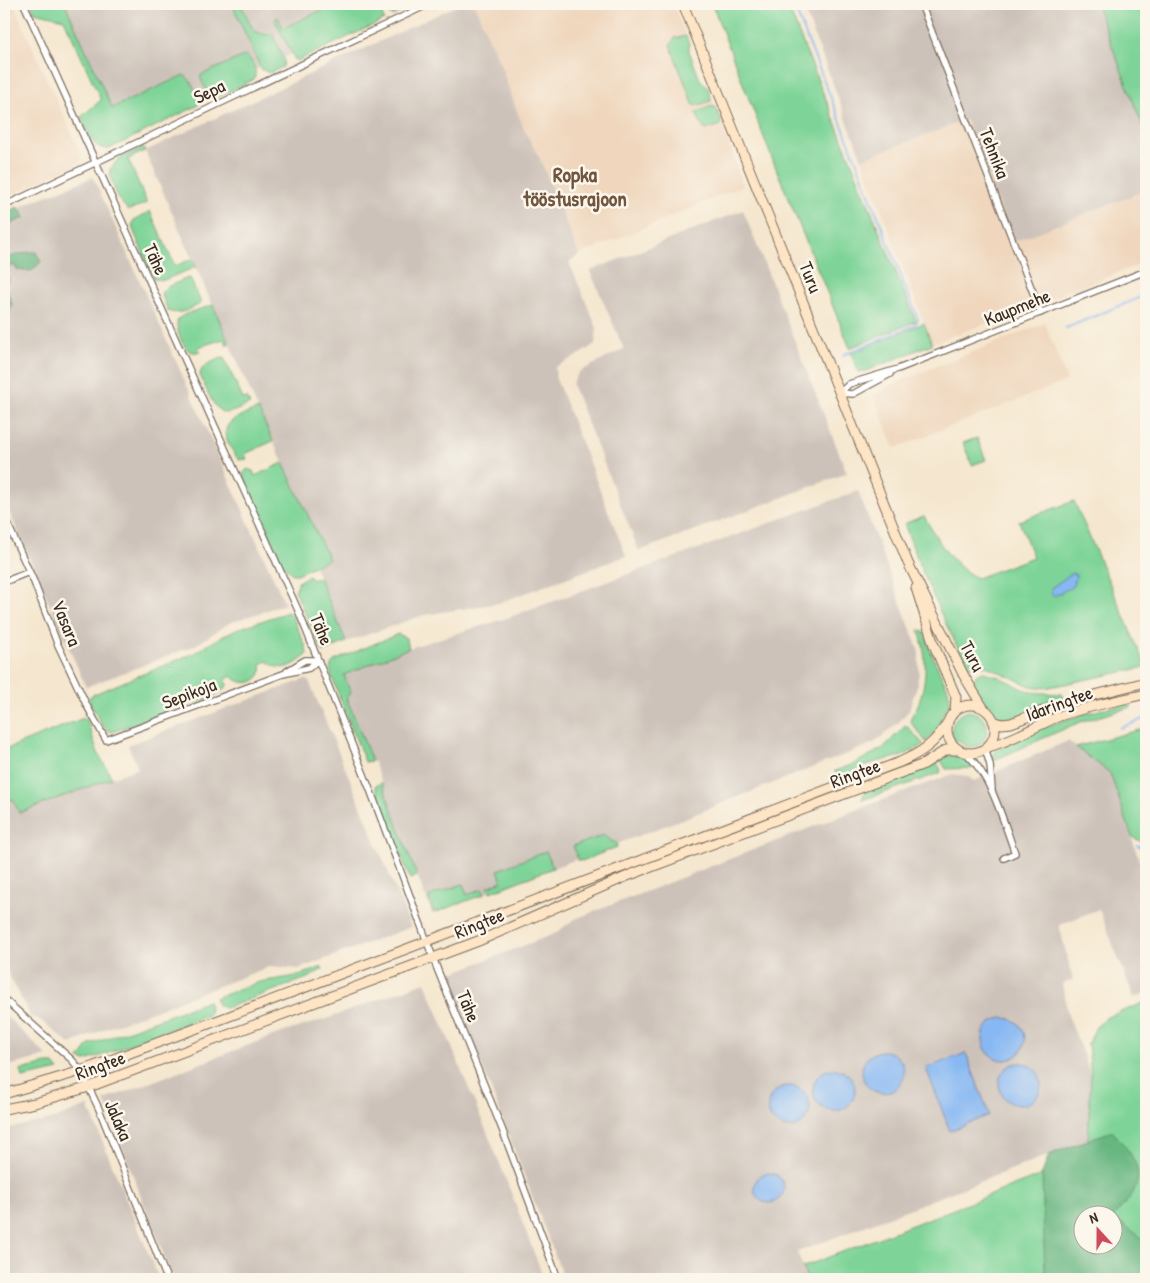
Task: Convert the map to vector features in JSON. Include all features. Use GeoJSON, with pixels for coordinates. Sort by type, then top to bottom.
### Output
{"type":"FeatureCollection","features":[{"type":"Feature","properties":{"kind":"main road","name":"Turu"},"geometry":{"type":"LineString","coordinates":[[683,4],[908,563],[934,646],[956,697],[955,710]]}},
{"type":"Feature","properties":{"kind":"main road","name":"Turu"},"geometry":{"type":"LineString","coordinates":[[908,563],[960,669],[984,709]]}},
{"type":"Feature","properties":{"kind":"main road","name":"Idaringtee"},"geometry":{"type":"LineString","coordinates":[[993,721],[1002,724],[1011,723],[1067,702],[1146,682]]}},
{"type":"Feature","properties":{"kind":"main road","name":"Idaringtee"},"geometry":{"type":"LineString","coordinates":[[985,748],[999,744],[1062,715],[1146,694]]}},
{"type":"Feature","properties":{"kind":"main road"},"geometry":{"type":"LineString","coordinates":[[970,705],[984,709],[993,721],[994,736],[985,748],[979,752],[962,751],[948,739],[947,723],[955,710],[970,705]]}},
{"type":"Feature","properties":{"kind":"main road","name":"Ringtee"},"geometry":{"type":"LineString","coordinates":[[4,1094],[81,1071],[428,942],[915,756],[940,736],[947,723]]}},
{"type":"Feature","properties":{"kind":"main road","name":"Ringtee"},"geometry":{"type":"LineString","coordinates":[[4,1109],[35,1103],[89,1087],[433,958],[524,922],[630,875],[924,764],[946,750],[962,751]]}},
{"type":"Feature","properties":{"kind":"street","name":"Tähe"},"geometry":{"type":"LineString","coordinates":[[24,4],[298,610],[371,792],[433,958],[502,1129],[558,1279]]}},
{"type":"Feature","properties":{"kind":"street","name":"Sepa"},"geometry":{"type":"LineString","coordinates":[[4,206],[292,67],[428,4]]}},
{"type":"Feature","properties":{"kind":"street","name":"Tehnika"},"geometry":{"type":"LineString","coordinates":[[921,4],[1041,312]]}},
{"type":"Feature","properties":{"kind":"street","name":"Kaupmehe"},"geometry":{"type":"LineString","coordinates":[[840,392],[848,384],[898,369],[1146,272]]}},
{"type":"Feature","properties":{"kind":"street","name":"Kaupmehe"},"geometry":{"type":"LineString","coordinates":[[840,392],[853,394],[898,369]]}},
{"type":"Feature","properties":{"kind":"street","name":"Vasara"},"geometry":{"type":"LineString","coordinates":[[4,516],[58,643],[87,706],[106,740]]}},
{"type":"Feature","properties":{"kind":"street"},"geometry":{"type":"LineString","coordinates":[[4,582],[29,572]]}},
{"type":"Feature","properties":{"kind":"street","name":"Sepikoja"},"geometry":{"type":"LineString","coordinates":[[106,740],[283,674],[308,668],[318,660]]}},
{"type":"Feature","properties":{"kind":"street"},"geometry":{"type":"LineString","coordinates":[[985,748],[990,765],[993,797]]}},
{"type":"Feature","properties":{"kind":"street"},"geometry":{"type":"LineString","coordinates":[[962,751],[981,769],[1015,852],[1004,858]]}},
{"type":"Feature","properties":{"kind":"street","name":"Jalaka"},"geometry":{"type":"LineString","coordinates":[[4,999],[72,1060],[81,1071],[167,1279]]}},
{"type":"Feature","properties":{"kind":"shaded area"},"geometry":{"type":"Polygon","coordinates":[[[4,4],[13,4],[81,154],[80,163],[4,198],[4,4]]]}},
{"type":"Feature","properties":{"kind":"shaded area"},"geometry":{"type":"Polygon","coordinates":[[[65,4],[399,4],[283,58],[197,95],[188,78],[184,75],[112,108],[65,4]]]}},
{"type":"Feature","properties":{"kind":"shaded area"},"geometry":{"type":"Polygon","coordinates":[[[460,4],[474,4],[500,64],[523,127],[540,159],[579,255],[569,262],[597,328],[595,344],[555,367],[556,379],[626,556],[498,603],[424,615],[346,642],[314,566],[328,559],[255,402],[145,151],[460,4]]]}},
{"type":"Feature","properties":{"kind":"shaded area"},"geometry":{"type":"Polygon","coordinates":[[[474,4],[673,4],[689,44],[689,51],[700,80],[705,83],[721,119],[743,186],[579,255],[540,159],[523,127],[500,64],[474,4]]]}},
{"type":"Feature","properties":{"kind":"shaded area"},"geometry":{"type":"Polygon","coordinates":[[[802,4],[1096,4],[1146,135],[1146,190],[1013,242],[966,120],[862,159],[802,4]]]}},
{"type":"Feature","properties":{"kind":"shaded area"},"geometry":{"type":"Polygon","coordinates":[[[966,120],[1013,242],[1146,190],[1146,262],[932,344],[862,159],[966,120]]]}},
{"type":"Feature","properties":{"kind":"shaded area"},"geometry":{"type":"Polygon","coordinates":[[[93,177],[285,604],[229,623],[196,645],[86,687],[4,500],[4,213],[93,177]]]}},
{"type":"Feature","properties":{"kind":"shaded area"},"geometry":{"type":"Polygon","coordinates":[[[743,210],[847,473],[639,551],[572,384],[579,372],[624,349],[590,271],[743,210]]]}},
{"type":"Feature","properties":{"kind":"shaded area"},"geometry":{"type":"Polygon","coordinates":[[[1045,323],[1067,381],[895,448],[873,395],[900,381],[1045,323]]]}},
{"type":"Feature","properties":{"kind":"shaded area"},"geometry":{"type":"Polygon","coordinates":[[[858,491],[919,651],[917,686],[909,710],[899,722],[874,743],[685,818],[432,914],[374,762],[346,697],[343,675],[409,648],[504,619],[858,491]]]}},
{"type":"Feature","properties":{"kind":"shaded area"},"geometry":{"type":"Polygon","coordinates":[[[305,679],[309,681],[411,927],[298,969],[271,966],[70,1044],[39,1019],[31,1017],[4,966],[4,802],[13,799],[19,813],[138,768],[128,745],[305,679]]]}},
{"type":"Feature","properties":{"kind":"shaded area"},"geometry":{"type":"Polygon","coordinates":[[[1068,741],[1110,773],[1146,880],[1146,993],[1134,998],[1099,909],[1059,925],[1073,980],[1062,984],[1068,1015],[1091,1075],[1088,1140],[797,1252],[807,1279],[564,1279],[447,975],[554,934],[575,919],[869,805],[953,774],[967,776],[974,781],[1068,741]]]}},
{"type":"Feature","properties":{"kind":"shaded area"},"geometry":{"type":"Polygon","coordinates":[[[425,982],[500,1164],[544,1279],[173,1279],[104,1100],[278,1034],[329,1018],[425,982]]]}},
{"type":"Feature","properties":{"kind":"shaded area"},"geometry":{"type":"Polygon","coordinates":[[[4,1014],[47,1056],[4,1067],[4,1014]]]}},
{"type":"Feature","properties":{"kind":"shaded area"},"geometry":{"type":"Polygon","coordinates":[[[88,1106],[159,1279],[4,1279],[4,1129],[51,1120],[88,1106]]]}},
{"type":"Feature","properties":{"kind":"green space"},"geometry":{"type":"Polygon","coordinates":[[[31,4],[65,4],[112,108],[184,75],[192,83],[199,102],[197,106],[109,149],[98,146],[90,138],[81,117],[101,100],[64,19],[35,12],[31,4]]]}},
{"type":"Feature","properties":{"kind":"green space"},"geometry":{"type":"Polygon","coordinates":[[[322,4],[379,4],[384,20],[297,61],[275,20],[278,17],[283,28],[324,9],[322,4]]]}},
{"type":"Feature","properties":{"kind":"green space"},"geometry":{"type":"Polygon","coordinates":[[[385,4],[417,4],[392,16],[388,13],[385,4]]]}},
{"type":"Feature","properties":{"kind":"green space"},"geometry":{"type":"Polygon","coordinates":[[[712,4],[787,4],[916,321],[850,348],[775,166],[712,4]]]}},
{"type":"Feature","properties":{"kind":"green space"},"geometry":{"type":"Polygon","coordinates":[[[1096,4],[1146,4],[1146,135],[1096,4]]]}},
{"type":"Feature","properties":{"kind":"green space"},"geometry":{"type":"Polygon","coordinates":[[[241,5],[254,31],[266,35],[272,33],[284,61],[283,67],[269,73],[261,69],[234,8],[241,5]]]}},
{"type":"Feature","properties":{"kind":"green space"},"geometry":{"type":"Polygon","coordinates":[[[686,36],[689,51],[700,80],[707,86],[711,98],[711,101],[696,106],[693,104],[670,45],[675,38],[686,36]]]}},
{"type":"Feature","properties":{"kind":"green space"},"geometry":{"type":"Polygon","coordinates":[[[246,55],[255,70],[253,80],[218,97],[210,98],[201,75],[246,55]]]}},
{"type":"Feature","properties":{"kind":"green space"},"geometry":{"type":"Polygon","coordinates":[[[712,106],[715,107],[721,119],[721,125],[706,130],[703,128],[696,112],[712,106]]]}},
{"type":"Feature","properties":{"kind":"green space"},"geometry":{"type":"Polygon","coordinates":[[[143,146],[145,151],[128,159],[147,203],[129,210],[122,203],[116,192],[111,179],[110,169],[119,159],[143,146]]]}},
{"type":"Feature","properties":{"kind":"green space"},"geometry":{"type":"Polygon","coordinates":[[[17,207],[24,218],[4,227],[4,213],[17,207]]]}},
{"type":"Feature","properties":{"kind":"green space"},"geometry":{"type":"Polygon","coordinates":[[[150,211],[175,266],[192,259],[196,267],[164,280],[154,279],[132,227],[133,221],[150,211]]]}},
{"type":"Feature","properties":{"kind":"green space"},"geometry":{"type":"Polygon","coordinates":[[[4,247],[8,257],[36,252],[41,262],[32,271],[17,270],[14,265],[7,268],[9,280],[4,285],[4,247]]]}},
{"type":"Feature","properties":{"kind":"green space"},"geometry":{"type":"Polygon","coordinates":[[[190,278],[201,303],[176,313],[168,311],[161,293],[167,287],[190,278]]]}},
{"type":"Feature","properties":{"kind":"green space"},"geometry":{"type":"Polygon","coordinates":[[[4,285],[12,304],[9,314],[4,311],[4,285]]]}},
{"type":"Feature","properties":{"kind":"green space"},"geometry":{"type":"Polygon","coordinates":[[[213,305],[229,343],[227,345],[224,339],[198,347],[200,352],[189,351],[181,340],[177,321],[186,314],[213,305]]]}},
{"type":"Feature","properties":{"kind":"green space"},"geometry":{"type":"Polygon","coordinates":[[[924,323],[932,344],[866,371],[858,372],[851,353],[924,323]]]}},
{"type":"Feature","properties":{"kind":"green space"},"geometry":{"type":"Polygon","coordinates":[[[224,358],[243,399],[247,398],[250,404],[227,413],[222,412],[214,404],[200,375],[205,366],[224,358]]]}},
{"type":"Feature","properties":{"kind":"green space"},"geometry":{"type":"Polygon","coordinates":[[[258,409],[273,441],[245,454],[247,459],[239,460],[227,441],[226,430],[232,421],[258,409]]]}},
{"type":"Feature","properties":{"kind":"green space"},"geometry":{"type":"Polygon","coordinates":[[[977,438],[986,460],[972,465],[963,443],[977,438]]]}},
{"type":"Feature","properties":{"kind":"green space"},"geometry":{"type":"Polygon","coordinates":[[[283,463],[329,559],[297,574],[292,574],[283,565],[243,474],[247,469],[253,471],[255,476],[283,463]]]}},
{"type":"Feature","properties":{"kind":"green space"},"geometry":{"type":"Polygon","coordinates":[[[1074,501],[1146,667],[1045,688],[1030,686],[986,666],[968,667],[926,580],[905,526],[906,523],[924,516],[946,551],[968,573],[977,578],[1033,557],[1019,521],[1074,501]]]}},
{"type":"Feature","properties":{"kind":"green space"},"geometry":{"type":"Polygon","coordinates":[[[309,576],[312,580],[319,577],[346,642],[324,652],[295,591],[299,581],[309,576]]]}},
{"type":"Feature","properties":{"kind":"green space"},"geometry":{"type":"Polygon","coordinates":[[[288,612],[292,616],[306,647],[307,655],[292,665],[283,668],[272,665],[267,661],[261,664],[260,675],[252,682],[242,682],[232,676],[226,679],[227,686],[212,697],[185,704],[180,703],[175,697],[169,700],[169,708],[164,714],[112,732],[101,724],[89,698],[94,694],[192,654],[234,630],[288,612]]]}},
{"type":"Feature","properties":{"kind":"green space"},"geometry":{"type":"Polygon","coordinates":[[[919,630],[924,632],[932,655],[948,689],[950,699],[939,728],[926,742],[910,721],[921,697],[925,678],[924,649],[919,630]]]}},
{"type":"Feature","properties":{"kind":"green space"},"geometry":{"type":"Polygon","coordinates":[[[398,634],[406,638],[409,648],[344,675],[351,694],[346,697],[372,761],[365,762],[331,675],[331,666],[336,660],[398,634]]]}},
{"type":"Feature","properties":{"kind":"green space"},"geometry":{"type":"Polygon","coordinates":[[[984,672],[1030,692],[1061,694],[1064,699],[1012,718],[999,716],[988,707],[972,684],[979,673],[984,672]]]}},
{"type":"Feature","properties":{"kind":"green space"},"geometry":{"type":"Polygon","coordinates":[[[1131,703],[1131,707],[1080,722],[992,761],[996,751],[1028,735],[1079,716],[1131,703]]]}},
{"type":"Feature","properties":{"kind":"green space"},"geometry":{"type":"Polygon","coordinates":[[[968,711],[977,713],[986,724],[986,736],[978,746],[966,746],[953,739],[952,725],[959,715],[968,711]]]}},
{"type":"Feature","properties":{"kind":"green space"},"geometry":{"type":"Polygon","coordinates":[[[86,717],[98,753],[112,778],[19,813],[13,799],[4,802],[4,750],[86,717]]]}},
{"type":"Feature","properties":{"kind":"green space"},"geometry":{"type":"Polygon","coordinates":[[[906,725],[924,745],[902,756],[876,762],[842,775],[836,774],[835,771],[854,764],[883,748],[906,725]]]}},
{"type":"Feature","properties":{"kind":"green space"},"geometry":{"type":"Polygon","coordinates":[[[1146,728],[1146,844],[1132,837],[1110,773],[1076,747],[1146,728]]]}},
{"type":"Feature","properties":{"kind":"green space"},"geometry":{"type":"Polygon","coordinates":[[[949,754],[964,758],[976,768],[946,769],[940,759],[949,754]]]}},
{"type":"Feature","properties":{"kind":"green space"},"geometry":{"type":"Polygon","coordinates":[[[936,761],[941,770],[940,773],[862,800],[867,792],[921,770],[936,761]]]}},
{"type":"Feature","properties":{"kind":"green space"},"geometry":{"type":"Polygon","coordinates":[[[382,783],[417,876],[410,879],[375,786],[382,783]]]}},
{"type":"Feature","properties":{"kind":"green space"},"geometry":{"type":"Polygon","coordinates":[[[605,835],[616,843],[617,847],[582,861],[578,860],[573,846],[605,835]]]}},
{"type":"Feature","properties":{"kind":"green space"},"geometry":{"type":"Polygon","coordinates":[[[546,851],[553,868],[491,892],[488,887],[502,881],[498,870],[546,851]]]}},
{"type":"Feature","properties":{"kind":"green space"},"geometry":{"type":"Polygon","coordinates":[[[463,884],[467,895],[482,889],[485,894],[434,913],[429,899],[430,896],[463,884]]]}},
{"type":"Feature","properties":{"kind":"green space"},"geometry":{"type":"Polygon","coordinates":[[[322,967],[323,969],[310,977],[226,1008],[219,1006],[215,998],[259,982],[297,976],[322,967]]]}},
{"type":"Feature","properties":{"kind":"green space"},"geometry":{"type":"Polygon","coordinates":[[[208,1001],[210,1009],[207,1016],[86,1061],[79,1059],[89,1045],[208,1001]]]}},
{"type":"Feature","properties":{"kind":"green space"},"geometry":{"type":"Polygon","coordinates":[[[1146,1002],[1146,1279],[807,1279],[803,1267],[1042,1175],[1049,1155],[1088,1140],[1091,1075],[1088,1044],[1096,1027],[1107,1017],[1146,1002]]]}},
{"type":"Feature","properties":{"kind":"green space"},"geometry":{"type":"Polygon","coordinates":[[[54,1064],[59,1070],[23,1078],[21,1070],[54,1064]]]}},
{"type":"Feature","properties":{"kind":"green space"},"geometry":{"type":"Polygon","coordinates":[[[1112,1131],[1125,1146],[1134,1161],[1138,1177],[1136,1186],[1131,1196],[1122,1206],[1072,1206],[1072,1256],[1122,1256],[1122,1224],[1146,1241],[1146,1279],[1045,1279],[1042,1174],[1049,1155],[1112,1131]]]}},
{"type":"Feature","properties":{"kind":"water"},"geometry":{"type":"Polygon","coordinates":[[[1072,573],[1076,575],[1074,586],[1054,596],[1052,595],[1051,588],[1072,573]]]}},
{"type":"Feature","properties":{"kind":"water"},"geometry":{"type":"Polygon","coordinates":[[[1000,1018],[1008,1018],[1019,1024],[1025,1039],[1019,1054],[1008,1060],[1000,1060],[989,1054],[983,1043],[983,1035],[989,1024],[1000,1018]]]}},
{"type":"Feature","properties":{"kind":"water"},"geometry":{"type":"Polygon","coordinates":[[[879,1051],[887,1051],[898,1057],[904,1072],[898,1087],[887,1093],[879,1093],[868,1087],[862,1076],[862,1068],[868,1057],[879,1051]]]}},
{"type":"Feature","properties":{"kind":"water"},"geometry":{"type":"Polygon","coordinates":[[[966,1053],[989,1115],[950,1131],[926,1068],[966,1053]]]}},
{"type":"Feature","properties":{"kind":"water"},"geometry":{"type":"Polygon","coordinates":[[[1016,1063],[1024,1063],[1035,1069],[1041,1084],[1035,1099],[1024,1105],[1016,1105],[1005,1099],[999,1088],[999,1080],[1005,1069],[1016,1063]]]}},
{"type":"Feature","properties":{"kind":"water"},"geometry":{"type":"Polygon","coordinates":[[[830,1069],[838,1069],[849,1075],[855,1090],[849,1105],[838,1111],[830,1111],[819,1105],[813,1094],[813,1086],[819,1075],[830,1069]]]}},
{"type":"Feature","properties":{"kind":"water"},"geometry":{"type":"Polygon","coordinates":[[[789,1086],[804,1092],[810,1107],[804,1122],[789,1128],[774,1122],[768,1107],[774,1092],[789,1086]]]}},
{"type":"Feature","properties":{"kind":"water"},"geometry":{"type":"Polygon","coordinates":[[[769,1173],[780,1177],[784,1188],[780,1199],[769,1203],[758,1199],[754,1188],[758,1177],[769,1173]]]}},
{"type":"Feature","properties":{"kind":"waterway"},"geometry":{"type":"LineString","coordinates":[[793,4],[918,319],[916,324],[843,355]]}},
{"type":"Feature","properties":{"kind":"waterway"},"geometry":{"type":"LineString","coordinates":[[1066,328],[1146,295]]}},
{"type":"Feature","properties":{"kind":"waterway"},"geometry":{"type":"LineString","coordinates":[[1120,728],[1146,718]]}},
{"type":"Feature","properties":{"kind":"waterway"},"geometry":{"type":"LineString","coordinates":[[1137,845],[1146,849]]}},
{"type":"Feature","properties":{"kind":"district","name":"Ropka tööstusrajoon"},"geometry":{"type":"Point","coordinates":[575,187]}}]}
